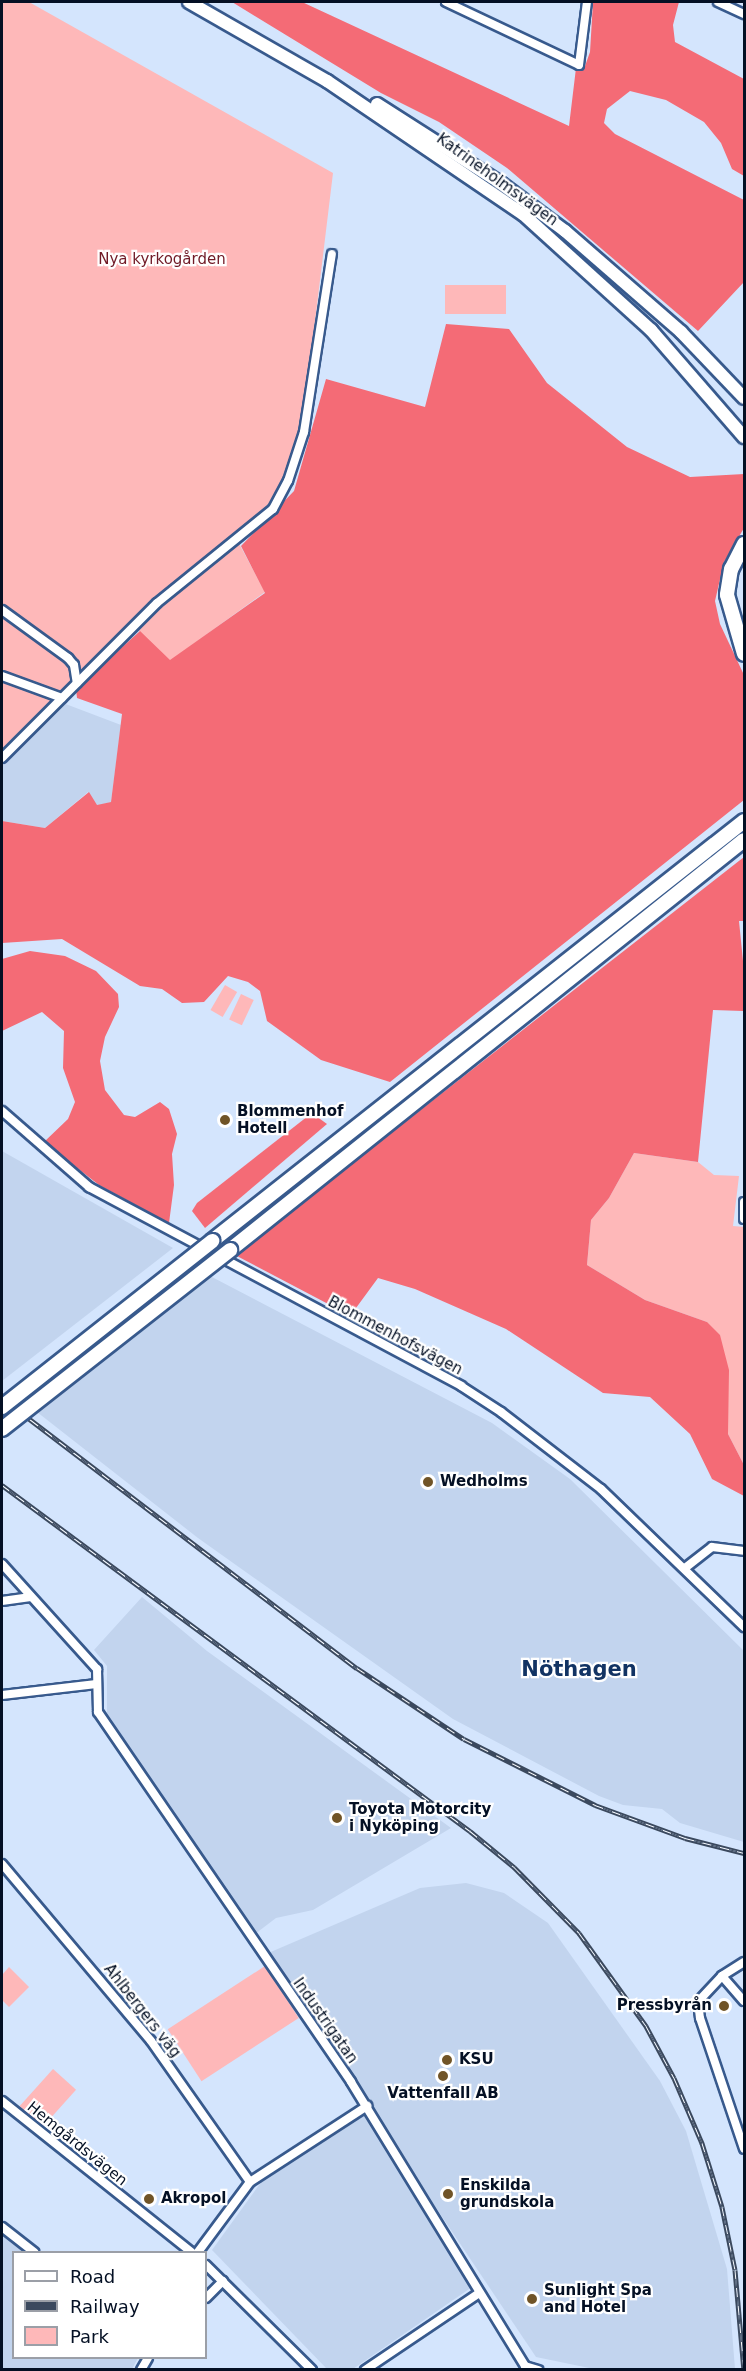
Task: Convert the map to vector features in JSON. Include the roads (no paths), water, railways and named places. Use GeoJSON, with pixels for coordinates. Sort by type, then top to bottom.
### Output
{"type":"FeatureCollection","features":[{"type":"Feature","properties":{"kind":"highway"},"geometry":{"type":"LineString","coordinates":[[744,544],[731,569],[727,595],[744,654]]}},
{"type":"Feature","properties":{"kind":"highway"},"geometry":{"type":"LineString","coordinates":[[2,1407],[743,822]]}},
{"type":"Feature","properties":{"kind":"highway"},"geometry":{"type":"LineString","coordinates":[[2,1429],[744,840]]}},
{"type":"Feature","properties":{"kind":"main road","name":"Katrineholmsvägen"},"geometry":{"type":"LineString","coordinates":[[189,2],[327,81],[523,214],[651,330],[744,437]]}},
{"type":"Feature","properties":{"kind":"main road","name":"Katrineholmsvägen"},"geometry":{"type":"LineString","coordinates":[[203,2],[394,114],[502,184],[631,286],[744,398]]}},
{"type":"Feature","properties":{"kind":"street"},"geometry":{"type":"LineString","coordinates":[[446,2],[579,65],[586,2]]}},
{"type":"Feature","properties":{"kind":"street"},"geometry":{"type":"LineString","coordinates":[[718,2],[744,14]]}},
{"type":"Feature","properties":{"kind":"street"},"geometry":{"type":"LineString","coordinates":[[2,758],[157,603],[258,525],[281,497],[303,432],[332,254]]}},
{"type":"Feature","properties":{"kind":"street"},"geometry":{"type":"LineString","coordinates":[[2,610],[68,658],[77,683]]}},
{"type":"Feature","properties":{"kind":"street"},"geometry":{"type":"LineString","coordinates":[[2,676],[62,698]]}},
{"type":"Feature","properties":{"kind":"street","name":"Blommenhofsvägen"},"geometry":{"type":"LineString","coordinates":[[2,1112],[43,1151],[96,1191],[430,1370],[501,1412],[587,1477],[685,1568],[744,1627]]}},
{"type":"Feature","properties":{"kind":"street"},"geometry":{"type":"LineString","coordinates":[[744,1202],[744,1219]]}},
{"type":"Feature","properties":{"kind":"street"},"geometry":{"type":"LineString","coordinates":[[685,1568],[712,1547],[744,1551]]}},
{"type":"Feature","properties":{"kind":"street","name":"Industrigatan"},"geometry":{"type":"LineString","coordinates":[[2,1564],[97,1669],[98,1712],[367,2106],[525,2368],[538,2370]]}},
{"type":"Feature","properties":{"kind":"street"},"geometry":{"type":"LineString","coordinates":[[2,1601],[31,1597]]}},
{"type":"Feature","properties":{"kind":"street"},"geometry":{"type":"LineString","coordinates":[[2,1695],[96,1684]]}},
{"type":"Feature","properties":{"kind":"street","name":"Ahlbergers väg"},"geometry":{"type":"LineString","coordinates":[[2,1864],[151,2041],[250,2182]]}},
{"type":"Feature","properties":{"kind":"street"},"geometry":{"type":"LineString","coordinates":[[744,1962],[722,1976],[698,2002],[700,2018],[744,2149]]}},
{"type":"Feature","properties":{"kind":"street"},"geometry":{"type":"LineString","coordinates":[[722,1976],[744,2001]]}},
{"type":"Feature","properties":{"kind":"street","name":"Hemgårdsvägen"},"geometry":{"type":"LineString","coordinates":[[2,2101],[189,2251]]}},
{"type":"Feature","properties":{"kind":"street"},"geometry":{"type":"LineString","coordinates":[[199,2251],[250,2182],[367,2106]]}},
{"type":"Feature","properties":{"kind":"street"},"geometry":{"type":"LineString","coordinates":[[2,2227],[32,2251]]}},
{"type":"Feature","properties":{"kind":"street"},"geometry":{"type":"LineString","coordinates":[[207,2266],[312,2370]]}},
{"type":"Feature","properties":{"kind":"street"},"geometry":{"type":"LineString","coordinates":[[207,2297],[223,2281]]}},
{"type":"Feature","properties":{"kind":"street"},"geometry":{"type":"LineString","coordinates":[[365,2370],[479,2293]]}},
{"type":"Feature","properties":{"kind":"railway"},"geometry":{"type":"LineString","coordinates":[[2,1398],[357,1668],[464,1739],[595,1805],[685,1838],[744,1853]]}},
{"type":"Feature","properties":{"kind":"railway"},"geometry":{"type":"LineString","coordinates":[[2,1485],[470,1831],[514,1867],[579,1933],[646,2026],[674,2078],[702,2143],[722,2207],[735,2270],[744,2370]]}},
{"type":"Feature","properties":{"kind":"place","name":"Blommenhof Hotell"},"geometry":{"type":"Point","coordinates":[225,1120]}},
{"type":"Feature","properties":{"kind":"place","name":"Wedholms"},"geometry":{"type":"Point","coordinates":[428,1482]}},
{"type":"Feature","properties":{"kind":"place","name":"Toyota Motorcity i Nyköping"},"geometry":{"type":"Point","coordinates":[337,1818]}},
{"type":"Feature","properties":{"kind":"place","name":"Pressbyrån"},"geometry":{"type":"Point","coordinates":[724,2006]}},
{"type":"Feature","properties":{"kind":"place","name":"KSU"},"geometry":{"type":"Point","coordinates":[447,2060]}},
{"type":"Feature","properties":{"kind":"place","name":"Vattenfall AB"},"geometry":{"type":"Point","coordinates":[443,2076]}},
{"type":"Feature","properties":{"kind":"place","name":"Enskilda grundskola"},"geometry":{"type":"Point","coordinates":[448,2194]}},
{"type":"Feature","properties":{"kind":"place","name":"Akropol"},"geometry":{"type":"Point","coordinates":[149,2199]}},
{"type":"Feature","properties":{"kind":"place","name":"Sunlight Spa and Hotel"},"geometry":{"type":"Point","coordinates":[532,2299]}},
{"type":"Feature","properties":{"kind":"district","name":"Nöthagen"},"geometry":{"type":"Point","coordinates":[579,1669]}},
{"type":"Feature","properties":{"kind":"park label","name":"Nya kyrkogården"},"geometry":{"type":"Point","coordinates":[162,260]}}]}
